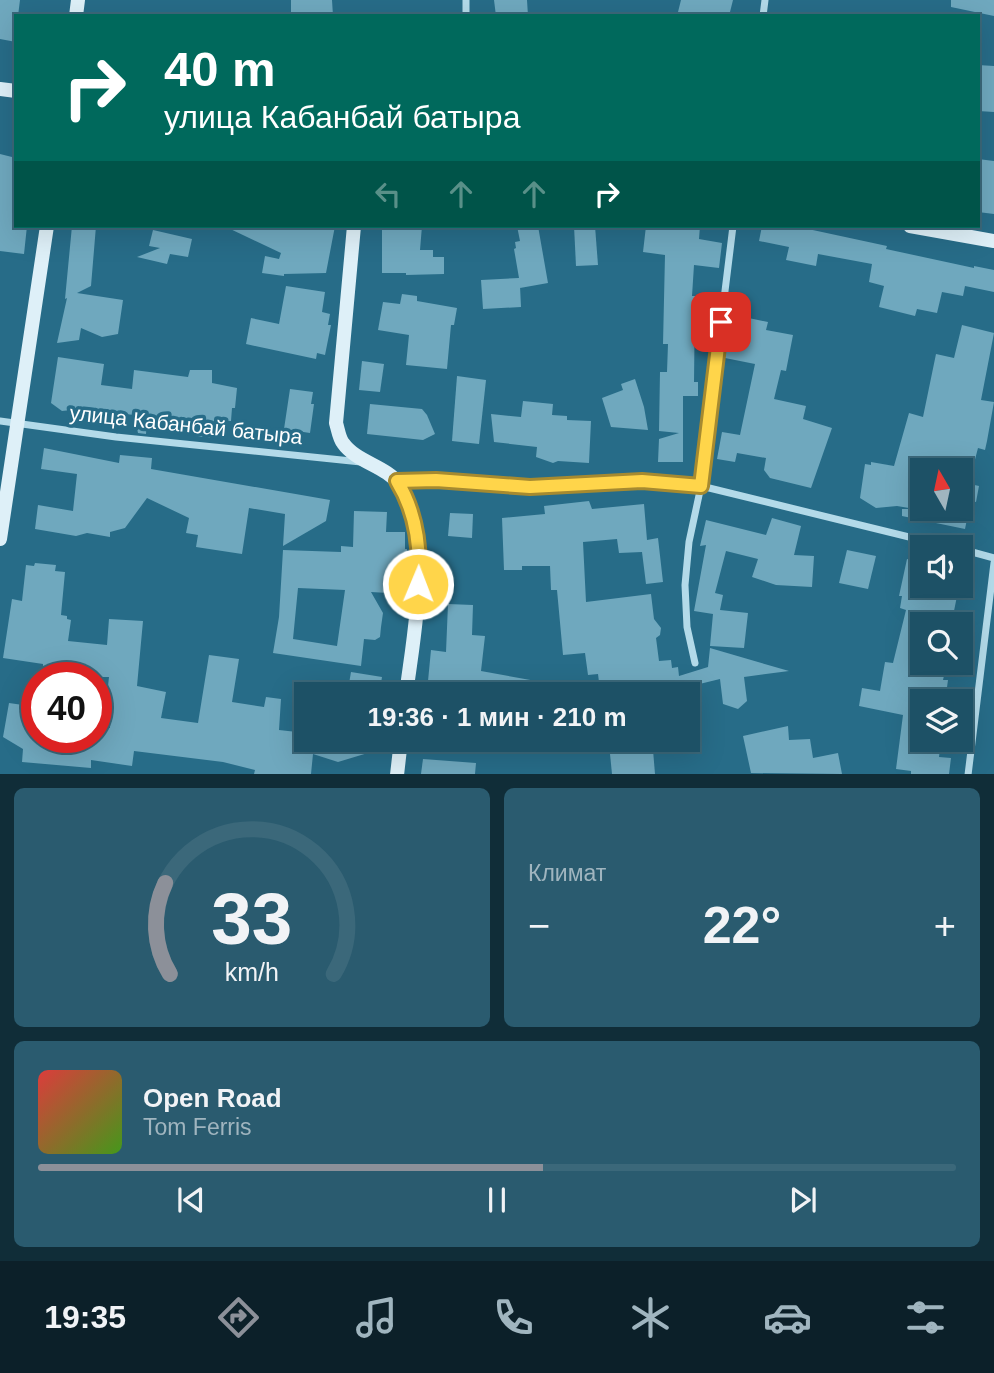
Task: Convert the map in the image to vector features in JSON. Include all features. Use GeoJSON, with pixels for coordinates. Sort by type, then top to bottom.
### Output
{"type":"FeatureCollection","features":[{"type":"Feature","properties":{"kind":"street"},"geometry":{"type":"LineString","coordinates":[[0,540],[47,228]]}},
{"type":"Feature","properties":{"kind":"street"},"geometry":{"type":"LineString","coordinates":[[354,228],[336,423],[342,442],[351,452],[397,481],[412,511],[420,559],[407,682]]}},
{"type":"Feature","properties":{"kind":"street"},"geometry":{"type":"LineString","coordinates":[[695,663],[687,627],[685,585],[689,542],[701,486],[733,228]]}},
{"type":"Feature","properties":{"kind":"street"},"geometry":{"type":"LineString","coordinates":[[922,228],[994,241]]}},
{"type":"Feature","properties":{"kind":"street","name":"улица Кабанбай батыра"},"geometry":{"type":"LineString","coordinates":[[0,421],[116,437],[369,462]]}},
{"type":"Feature","properties":{"kind":"street"},"geometry":{"type":"LineString","coordinates":[[397,481],[436,480],[530,487],[642,481],[701,486],[910,537]]}},
{"type":"Feature","properties":{"kind":"street"},"geometry":{"type":"LineString","coordinates":[[973,553],[994,558]]}},
{"type":"Feature","properties":{"kind":"street"},"geometry":{"type":"LineString","coordinates":[[968,774],[994,563]]}},
{"type":"Feature","properties":{"kind":"street"},"geometry":{"type":"LineString","coordinates":[[397,774],[400,752]]}},
{"type":"Feature","properties":{"kind":"building"},"geometry":{"type":"Polygon","coordinates":[[[0,0],[20,0],[18,14],[14,14],[14,42],[0,39],[0,0]]]}},
{"type":"Feature","properties":{"kind":"building"},"geometry":{"type":"Polygon","coordinates":[[[291,0],[332,0],[333,14],[291,14],[291,0]]]}},
{"type":"Feature","properties":{"kind":"building"},"geometry":{"type":"Polygon","coordinates":[[[494,0],[527,0],[528,14],[496,14],[494,0]]]}},
{"type":"Feature","properties":{"kind":"building"},"geometry":{"type":"Polygon","coordinates":[[[681,0],[733,0],[730,14],[678,14],[681,0]]]}},
{"type":"Feature","properties":{"kind":"building"},"geometry":{"type":"Polygon","coordinates":[[[951,0],[994,0],[994,16],[951,7],[951,0]]]}},
{"type":"Feature","properties":{"kind":"building"},"geometry":{"type":"Polygon","coordinates":[[[980,65],[994,66],[994,112],[980,111],[980,65]]]}},
{"type":"Feature","properties":{"kind":"building"},"geometry":{"type":"Polygon","coordinates":[[[0,154],[14,158],[14,228],[27,228],[24,254],[0,251],[0,154]]]}},
{"type":"Feature","properties":{"kind":"building"},"geometry":{"type":"Polygon","coordinates":[[[980,159],[994,161],[994,214],[980,212],[980,159]]]}},
{"type":"Feature","properties":{"kind":"building"},"geometry":{"type":"Polygon","coordinates":[[[72,228],[96,228],[91,286],[77,293],[123,300],[118,334],[102,337],[81,328],[79,340],[57,343],[67,298],[65,299],[72,228]]]}},
{"type":"Feature","properties":{"kind":"building"},"geometry":{"type":"Polygon","coordinates":[[[228,228],[335,228],[326,273],[284,276],[262,273],[265,256],[279,259],[281,253],[228,228]]]}},
{"type":"Feature","properties":{"kind":"building"},"geometry":{"type":"Polygon","coordinates":[[[382,228],[422,228],[420,250],[433,250],[433,257],[444,257],[444,274],[382,273],[382,228]]]}},
{"type":"Feature","properties":{"kind":"building"},"geometry":{"type":"Polygon","coordinates":[[[517,228],[538,228],[548,283],[520,288],[521,307],[483,309],[481,280],[519,278],[514,249],[515,242],[520,241],[517,228]]]}},
{"type":"Feature","properties":{"kind":"building"},"geometry":{"type":"Polygon","coordinates":[[[574,228],[595,228],[598,265],[576,266],[574,228]]]}},
{"type":"Feature","properties":{"kind":"building"},"geometry":{"type":"Polygon","coordinates":[[[646,228],[700,228],[699,239],[722,243],[719,268],[694,265],[694,382],[698,382],[698,396],[683,396],[683,462],[658,462],[659,439],[679,433],[659,431],[660,372],[667,372],[668,344],[663,344],[665,255],[643,252],[646,228]]]}},
{"type":"Feature","properties":{"kind":"building"},"geometry":{"type":"Polygon","coordinates":[[[762,228],[808,228],[887,246],[886,249],[994,270],[994,292],[965,286],[963,296],[942,292],[937,313],[917,309],[915,316],[879,307],[884,286],[869,282],[872,264],[818,254],[816,266],[786,260],[789,247],[759,241],[762,228]]]}},
{"type":"Feature","properties":{"kind":"building"},"geometry":{"type":"Polygon","coordinates":[[[153,230],[192,239],[188,257],[170,254],[167,264],[137,257],[160,248],[149,246],[153,230]]]}},
{"type":"Feature","properties":{"kind":"building"},"geometry":{"type":"Polygon","coordinates":[[[286,286],[325,292],[322,312],[330,314],[328,325],[331,325],[325,355],[317,353],[316,359],[246,344],[251,318],[279,324],[286,286]]]}},
{"type":"Feature","properties":{"kind":"building"},"geometry":{"type":"Polygon","coordinates":[[[402,294],[417,296],[417,301],[457,308],[454,325],[451,325],[447,369],[406,365],[409,335],[378,330],[383,302],[400,304],[402,294]]]}},
{"type":"Feature","properties":{"kind":"building"},"geometry":{"type":"Polygon","coordinates":[[[739,316],[768,322],[766,330],[793,335],[786,371],[781,370],[774,399],[806,406],[803,419],[832,428],[811,488],[770,478],[764,470],[766,458],[737,453],[735,462],[717,459],[722,432],[740,435],[755,364],[725,358],[728,341],[734,342],[739,316]]]}},
{"type":"Feature","properties":{"kind":"building"},"geometry":{"type":"Polygon","coordinates":[[[962,325],[994,333],[981,400],[994,402],[985,450],[978,448],[973,467],[973,458],[910,458],[910,508],[897,506],[876,508],[860,498],[865,464],[871,465],[871,462],[894,466],[909,413],[923,417],[936,354],[954,358],[962,325]]]}},
{"type":"Feature","properties":{"kind":"building"},"geometry":{"type":"Polygon","coordinates":[[[58,357],[104,364],[101,385],[132,389],[134,370],[188,377],[190,370],[212,370],[212,383],[237,388],[231,421],[214,420],[213,438],[195,436],[196,424],[147,419],[146,434],[138,433],[134,415],[109,412],[92,420],[80,409],[62,411],[51,403],[58,357]]]}},
{"type":"Feature","properties":{"kind":"building"},"geometry":{"type":"Polygon","coordinates":[[[362,361],[384,364],[380,392],[359,390],[362,361]]]}},
{"type":"Feature","properties":{"kind":"building"},"geometry":{"type":"Polygon","coordinates":[[[457,376],[486,380],[479,444],[452,441],[457,376]]]}},
{"type":"Feature","properties":{"kind":"building"},"geometry":{"type":"Polygon","coordinates":[[[635,379],[648,430],[611,427],[602,398],[623,390],[621,384],[635,379]]]}},
{"type":"Feature","properties":{"kind":"building"},"geometry":{"type":"Polygon","coordinates":[[[290,389],[313,392],[310,433],[284,429],[290,389]]]}},
{"type":"Feature","properties":{"kind":"building"},"geometry":{"type":"Polygon","coordinates":[[[523,401],[553,404],[552,415],[567,416],[567,420],[591,421],[589,463],[553,463],[536,457],[537,447],[494,442],[491,414],[521,417],[523,401]]]}},
{"type":"Feature","properties":{"kind":"building"},"geometry":{"type":"Polygon","coordinates":[[[370,404],[422,409],[435,434],[423,440],[367,434],[370,404]]]}},
{"type":"Feature","properties":{"kind":"building"},"geometry":{"type":"Polygon","coordinates":[[[44,448],[119,463],[120,455],[152,458],[151,469],[330,500],[326,521],[283,546],[285,514],[249,508],[242,554],[196,547],[198,535],[186,533],[189,518],[147,498],[125,528],[110,532],[110,537],[87,533],[76,536],[35,529],[38,505],[73,511],[77,474],[41,469],[44,448]]]}},
{"type":"Feature","properties":{"kind":"building"},"geometry":{"type":"Polygon","coordinates":[[[973,485],[979,486],[976,502],[973,501],[973,485]]]}},
{"type":"Feature","properties":{"kind":"building"},"geometry":{"type":"Polygon","coordinates":[[[589,501],[592,509],[644,504],[647,540],[658,538],[663,582],[646,584],[642,552],[619,553],[617,539],[583,542],[586,602],[651,594],[654,619],[661,628],[660,635],[656,638],[659,661],[671,660],[672,668],[678,667],[679,676],[708,667],[710,648],[789,671],[744,677],[747,701],[738,709],[723,704],[720,679],[700,684],[613,680],[599,682],[598,674],[588,675],[585,653],[563,655],[557,590],[551,590],[550,566],[522,566],[522,570],[504,570],[502,518],[545,514],[544,506],[589,501]]]}},
{"type":"Feature","properties":{"kind":"building"},"geometry":{"type":"Polygon","coordinates":[[[902,509],[910,509],[910,518],[902,516],[902,509]]]}},
{"type":"Feature","properties":{"kind":"building"},"geometry":{"type":"Polygon","coordinates":[[[354,511],[387,512],[386,532],[405,532],[405,594],[371,592],[383,613],[380,637],[375,640],[364,639],[361,666],[273,653],[279,617],[283,550],[341,552],[341,546],[353,547],[354,511]],[[298,588],[293,639],[337,646],[345,590],[298,588]]]}},
{"type":"Feature","properties":{"kind":"building"},"geometry":{"type":"Polygon","coordinates":[[[450,513],[473,514],[472,538],[448,536],[450,513]]]}},
{"type":"Feature","properties":{"kind":"building"},"geometry":{"type":"Polygon","coordinates":[[[772,518],[801,526],[794,555],[814,556],[812,587],[776,585],[752,577],[758,559],[726,551],[715,593],[723,595],[720,610],[748,613],[744,648],[710,646],[713,614],[694,611],[706,545],[700,546],[706,520],[766,535],[772,518]]]}},
{"type":"Feature","properties":{"kind":"building"},"geometry":{"type":"Polygon","coordinates":[[[931,522],[966,522],[965,529],[931,522]]]}},
{"type":"Feature","properties":{"kind":"building"},"geometry":{"type":"Polygon","coordinates":[[[847,550],[876,556],[868,589],[839,583],[847,550]]]}},
{"type":"Feature","properties":{"kind":"building"},"geometry":{"type":"Polygon","coordinates":[[[907,559],[910,560],[910,598],[957,598],[954,612],[910,612],[910,675],[944,675],[943,680],[948,680],[947,689],[910,689],[910,752],[940,752],[939,757],[951,758],[949,774],[911,774],[911,771],[896,769],[903,715],[859,706],[862,688],[880,691],[885,662],[893,663],[906,610],[900,608],[902,596],[899,596],[907,559]]]}},
{"type":"Feature","properties":{"kind":"building"},"geometry":{"type":"Polygon","coordinates":[[[35,563],[56,565],[55,571],[65,572],[61,615],[71,620],[68,641],[107,645],[109,619],[143,621],[137,686],[166,692],[161,718],[198,723],[209,655],[239,659],[232,702],[264,707],[266,697],[281,699],[279,730],[294,732],[294,752],[371,752],[338,762],[313,754],[311,774],[254,774],[255,770],[223,762],[134,751],[132,766],[91,760],[91,768],[22,762],[23,753],[112,753],[112,662],[30,662],[3,658],[12,599],[22,601],[26,565],[34,566],[35,563]]]}},
{"type":"Feature","properties":{"kind":"building"},"geometry":{"type":"Polygon","coordinates":[[[448,604],[473,605],[472,635],[485,636],[481,671],[536,681],[428,681],[431,650],[446,652],[448,604]]]}},
{"type":"Feature","properties":{"kind":"building"},"geometry":{"type":"Polygon","coordinates":[[[351,672],[382,677],[381,682],[349,682],[351,672]]]}},
{"type":"Feature","properties":{"kind":"building"},"geometry":{"type":"Polygon","coordinates":[[[9,703],[21,705],[21,748],[3,737],[9,703]]]}},
{"type":"Feature","properties":{"kind":"building"},"geometry":{"type":"Polygon","coordinates":[[[788,726],[789,740],[810,739],[813,758],[838,753],[842,774],[751,773],[743,736],[788,726]]]}},
{"type":"Feature","properties":{"kind":"building"},"geometry":{"type":"Polygon","coordinates":[[[653,752],[655,774],[612,774],[610,754],[653,752]]]}},
{"type":"Feature","properties":{"kind":"building"},"geometry":{"type":"Polygon","coordinates":[[[423,759],[476,763],[475,774],[421,774],[423,759]]]}},
{"type":"Feature","properties":{"kind":"route"},"geometry":{"type":"LineString","coordinates":[[418,584],[420,559],[412,511],[397,481],[436,480],[530,487],[642,481],[701,486],[721,322]]}}]}
